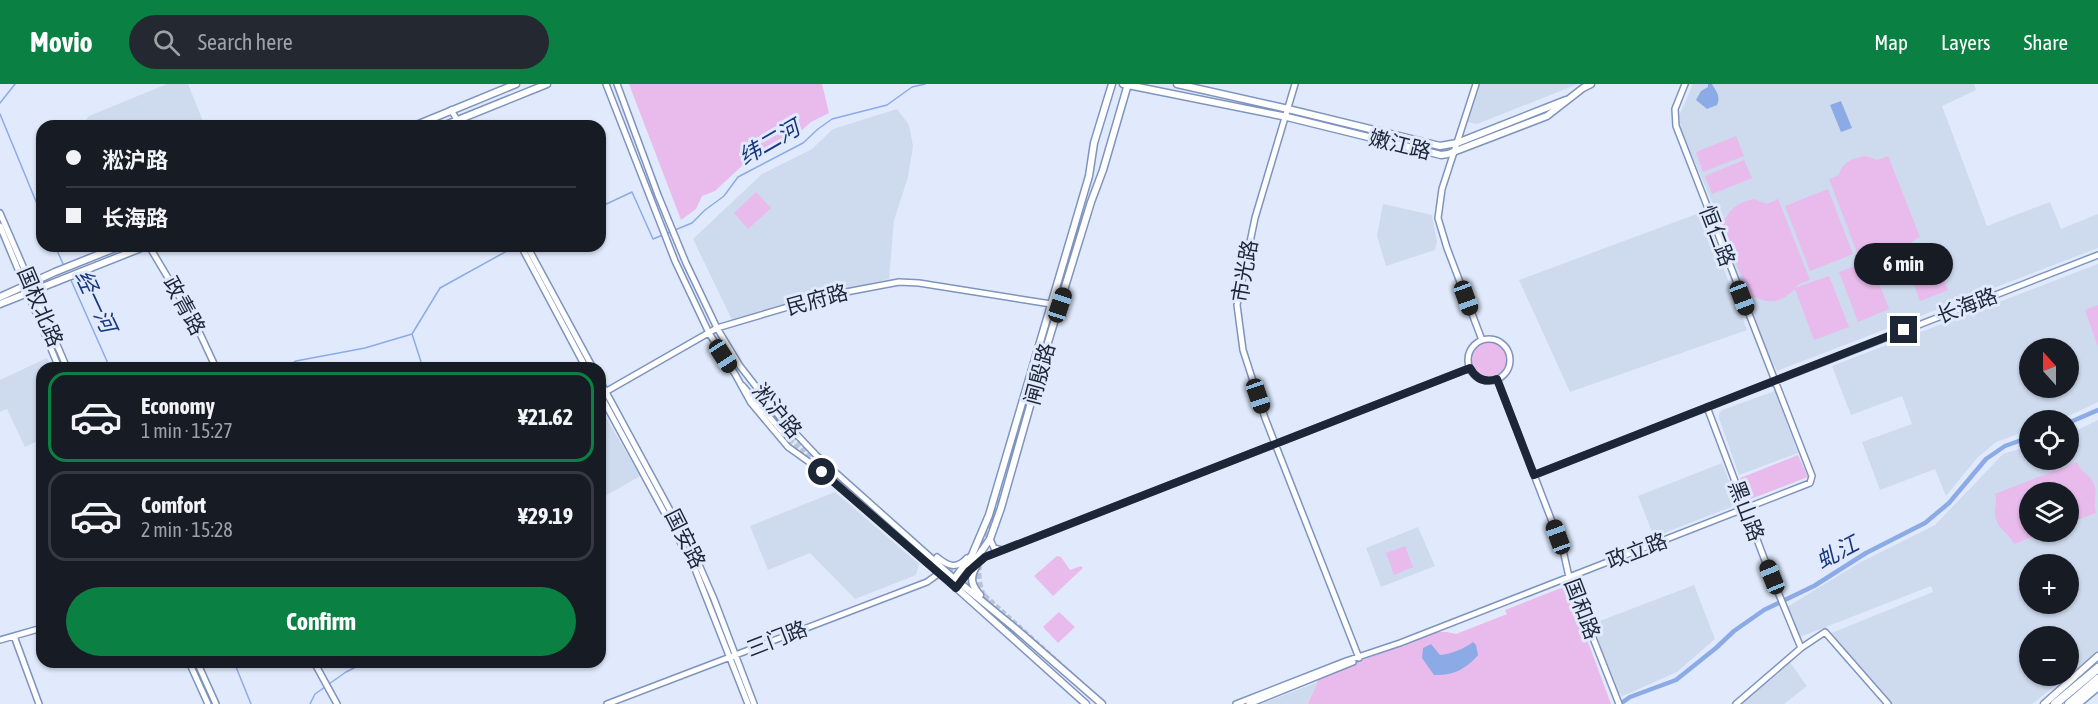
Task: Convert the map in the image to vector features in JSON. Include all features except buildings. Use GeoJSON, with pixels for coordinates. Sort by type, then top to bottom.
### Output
{"type":"FeatureCollection","features":[{"type":"Feature","properties":{"kind":"highway"},"geometry":{"type":"LineString","coordinates":[[2055,704],[2098,668]]}},
{"type":"Feature","properties":{"kind":"highway"},"geometry":{"type":"LineString","coordinates":[[2069,704],[2098,679]]}},
{"type":"Feature","properties":{"kind":"main road"},"geometry":{"type":"LineString","coordinates":[[428,120],[516,84]]}},
{"type":"Feature","properties":{"kind":"main road"},"geometry":{"type":"LineString","coordinates":[[464,120],[547,84]]}},
{"type":"Feature","properties":{"kind":"main road","name":"闸殷路"},"geometry":{"type":"LineString","coordinates":[[955,583],[976,548],[989,515],[1089,176],[1094,142],[1112,84]]}},
{"type":"Feature","properties":{"kind":"main road","name":"闸殷路"},"geometry":{"type":"LineString","coordinates":[[955,583],[969,571],[984,549],[1001,508],[1126,84]]}},
{"type":"Feature","properties":{"kind":"main road","name":"嫩江路"},"geometry":{"type":"LineString","coordinates":[[1126,84],[1287,117],[1441,155],[1547,116],[1590,84]]}},
{"type":"Feature","properties":{"kind":"main road","name":"嫩江路"},"geometry":{"type":"LineString","coordinates":[[1177,84],[1440,146],[1456,143],[1574,95]]}},
{"type":"Feature","properties":{"kind":"main road"},"geometry":{"type":"LineString","coordinates":[[1104,113],[1107,107],[1114,106],[1118,117]]}},
{"type":"Feature","properties":{"kind":"main road"},"geometry":{"type":"LineString","coordinates":[[0,297],[104,252]]}},
{"type":"Feature","properties":{"kind":"main road"},"geometry":{"type":"LineString","coordinates":[[0,304],[133,252]]}},
{"type":"Feature","properties":{"kind":"main road"},"geometry":{"type":"LineString","coordinates":[[1060,271],[1063,276],[1066,276],[1071,270]]}},
{"type":"Feature","properties":{"kind":"main road"},"geometry":{"type":"LineString","coordinates":[[1040,344],[1044,334],[1050,339]]}},
{"type":"Feature","properties":{"kind":"main road"},"geometry":{"type":"LineString","coordinates":[[1020,412],[1001,494],[1038,383]]}},
{"type":"Feature","properties":{"kind":"main road"},"geometry":{"type":"LineString","coordinates":[[984,549],[971,578],[975,590],[986,603]]}},
{"type":"Feature","properties":{"kind":"main road","name":"淞沪路"},"geometry":{"type":"LineString","coordinates":[[955,583],[986,603],[1102,704]]}},
{"type":"Feature","properties":{"kind":"main road","name":"淞沪路"},"geometry":{"type":"LineString","coordinates":[[955,583],[1086,704]]}},
{"type":"Feature","properties":{"kind":"main road"},"geometry":{"type":"LineString","coordinates":[[2044,704],[2098,656]]}},
{"type":"Feature","properties":{"kind":"main road"},"geometry":{"type":"LineString","coordinates":[[2078,704],[2098,687]]}},
{"type":"Feature","properties":{"kind":"street","name":"淞沪路"},"geometry":{"type":"LineString","coordinates":[[606,84],[667,241],[709,333],[751,404],[788,447],[822,472],[955,583]]}},
{"type":"Feature","properties":{"kind":"street","name":"淞沪路"},"geometry":{"type":"LineString","coordinates":[[617,84],[676,238],[717,328],[740,366],[779,416],[816,455],[924,549],[942,571]]}},
{"type":"Feature","properties":{"kind":"street","name":"市光路"},"geometry":{"type":"LineString","coordinates":[[1295,84],[1255,218],[1237,305],[1243,350],[1275,442],[1359,658]]}},
{"type":"Feature","properties":{"kind":"street"},"geometry":{"type":"LineString","coordinates":[[1476,84],[1440,200],[1439,225],[1482,340]]}},
{"type":"Feature","properties":{"kind":"street","name":"恒仁路"},"geometry":{"type":"LineString","coordinates":[[1684,84],[1675,109],[1676,126],[1812,476],[1811,480]]}},
{"type":"Feature","properties":{"kind":"street"},"geometry":{"type":"LineString","coordinates":[[451,110],[456,120]]}},
{"type":"Feature","properties":{"kind":"street","name":"国权北路"},"geometry":{"type":"LineString","coordinates":[[0,213],[27,284]]}},
{"type":"Feature","properties":{"kind":"street","name":"国权北路"},"geometry":{"type":"LineString","coordinates":[[0,226],[64,362]]}},
{"type":"Feature","properties":{"kind":"street","name":"政青路"},"geometry":{"type":"LineString","coordinates":[[152,252],[195,323],[213,362]]}},
{"type":"Feature","properties":{"kind":"street"},"geometry":{"type":"LineString","coordinates":[[528,252],[583,362]]}},
{"type":"Feature","properties":{"kind":"street"},"geometry":{"type":"LineString","coordinates":[[528,252],[590,362]]}},
{"type":"Feature","properties":{"kind":"street","name":"长海路"},"geometry":{"type":"LineString","coordinates":[[1534,475],[2098,255]]}},
{"type":"Feature","properties":{"kind":"street","name":"民府路"},"geometry":{"type":"LineString","coordinates":[[606,392],[717,328],[825,296],[899,282],[943,286],[1051,304]]}},
{"type":"Feature","properties":{"kind":"street","name":"国权北路"},"geometry":{"type":"LineString","coordinates":[[31,292],[57,362]]}},
{"type":"Feature","properties":{"kind":"street"},"geometry":{"type":"LineString","coordinates":[[1482,340],[1496,340],[1507,349],[1508,369],[1497,379],[1483,380],[1475,376],[1470,368],[1471,349],[1482,340]]}},
{"type":"Feature","properties":{"kind":"street"},"geometry":{"type":"LineString","coordinates":[[735,374],[786,432],[740,366]]}},
{"type":"Feature","properties":{"kind":"street"},"geometry":{"type":"LineString","coordinates":[[969,571],[978,562],[1004,550],[1275,442],[1470,368]]}},
{"type":"Feature","properties":{"kind":"street","name":"国和路"},"geometry":{"type":"LineString","coordinates":[[1497,379],[1563,550],[1569,577],[1619,704]]}},
{"type":"Feature","properties":{"kind":"street","name":"国安路"},"geometry":{"type":"LineString","coordinates":[[606,401],[697,560],[714,599],[748,704]]}},
{"type":"Feature","properties":{"kind":"street","name":"黑山路"},"geometry":{"type":"LineString","coordinates":[[1707,407],[1779,597],[1801,648]]}},
{"type":"Feature","properties":{"kind":"street","name":"政立路"},"geometry":{"type":"LineString","coordinates":[[1236,704],[1745,509],[1809,483],[1811,480]]}},
{"type":"Feature","properties":{"kind":"street"},"geometry":{"type":"LineString","coordinates":[[990,539],[994,548],[1004,550]]}},
{"type":"Feature","properties":{"kind":"street"},"geometry":{"type":"LineString","coordinates":[[924,549],[952,566],[963,562],[976,548]]}},
{"type":"Feature","properties":{"kind":"street","name":"三门路"},"geometry":{"type":"LineString","coordinates":[[607,704],[927,582],[942,571]]}},
{"type":"Feature","properties":{"kind":"street"},"geometry":{"type":"LineString","coordinates":[[0,640],[36,630]]}},
{"type":"Feature","properties":{"kind":"street"},"geometry":{"type":"LineString","coordinates":[[1736,704],[1801,648],[1825,632],[1888,704]]}},
{"type":"Feature","properties":{"kind":"street"},"geometry":{"type":"LineString","coordinates":[[14,636],[39,704]]}},
{"type":"Feature","properties":{"kind":"street","name":"国安路"},"geometry":{"type":"LineString","coordinates":[[732,656],[754,704]]}},
{"type":"Feature","properties":{"kind":"street","name":"政立路"},"geometry":{"type":"LineString","coordinates":[[1249,704],[1347,665],[1359,658]]}},
{"type":"Feature","properties":{"kind":"street"},"geometry":{"type":"LineString","coordinates":[[192,668],[208,704]]}},
{"type":"Feature","properties":{"kind":"street"},"geometry":{"type":"LineString","coordinates":[[200,668],[216,704]]}},
{"type":"Feature","properties":{"kind":"street"},"geometry":{"type":"LineString","coordinates":[[318,668],[335,701]]}},
{"type":"Feature","properties":{"kind":"shaded area"},"geometry":{"type":"Polygon","coordinates":[[[167,84],[188,84],[203,120],[86,120],[89,116],[167,84]]]}},
{"type":"Feature","properties":{"kind":"shaded area"},"geometry":{"type":"Polygon","coordinates":[[[629,84],[822,84],[829,113],[811,122],[793,138],[744,164],[715,191],[702,196],[696,209],[681,220],[629,84]]]}},
{"type":"Feature","properties":{"kind":"shaded area"},"geometry":{"type":"Polygon","coordinates":[[[1480,84],[1578,84],[1477,124],[1468,122],[1480,84]]]}},
{"type":"Feature","properties":{"kind":"shaded area"},"geometry":{"type":"Polygon","coordinates":[[[1693,84],[1974,84],[1976,90],[1942,106],[1987,226],[2050,202],[2061,229],[2098,214],[2098,248],[1777,371],[1760,336],[1716,212],[1681,129],[1679,116],[1693,84]]]}},
{"type":"Feature","properties":{"kind":"shaded area"},"geometry":{"type":"Polygon","coordinates":[[[897,109],[909,125],[913,146],[908,177],[894,220],[889,279],[732,320],[693,239],[762,174],[812,149],[833,129],[897,109]]]}},
{"type":"Feature","properties":{"kind":"shaded area"},"geometry":{"type":"Polygon","coordinates":[[[1736,136],[1744,156],[1703,172],[1696,152],[1736,136]]]}},
{"type":"Feature","properties":{"kind":"shaded area"},"geometry":{"type":"Polygon","coordinates":[[[1866,156],[1877,160],[1888,156],[1920,237],[1897,255],[1885,259],[1860,260],[1829,179],[1839,175],[1849,161],[1866,156]]]}},
{"type":"Feature","properties":{"kind":"shaded area"},"geometry":{"type":"Polygon","coordinates":[[[1744,160],[1752,178],[1712,194],[1705,176],[1744,160]]]}},
{"type":"Feature","properties":{"kind":"shaded area"},"geometry":{"type":"Polygon","coordinates":[[[1828,189],[1853,254],[1810,271],[1785,206],[1828,189]]]}},
{"type":"Feature","properties":{"kind":"shaded area"},"geometry":{"type":"Polygon","coordinates":[[[756,192],[771,208],[748,229],[734,213],[756,192]]]}},
{"type":"Feature","properties":{"kind":"shaded area"},"geometry":{"type":"Polygon","coordinates":[[[1754,199],[1767,204],[1778,199],[1810,280],[1795,288],[1829,276],[1849,327],[1814,340],[1795,289],[1777,300],[1767,301],[1755,297],[1750,299],[1720,221],[1726,218],[1737,205],[1754,199]]]}},
{"type":"Feature","properties":{"kind":"shaded area"},"geometry":{"type":"Polygon","coordinates":[[[1383,204],[1432,215],[1437,242],[1435,250],[1386,266],[1377,236],[1383,204]]]}},
{"type":"Feature","properties":{"kind":"shaded area"},"geometry":{"type":"Polygon","coordinates":[[[1702,212],[1747,330],[1570,392],[1519,280],[1702,212]]]}},
{"type":"Feature","properties":{"kind":"shaded area"},"geometry":{"type":"Polygon","coordinates":[[[1924,252],[1932,272],[1940,269],[1948,290],[1920,301],[1905,260],[1924,252]]]}},
{"type":"Feature","properties":{"kind":"shaded area"},"geometry":{"type":"Polygon","coordinates":[[[1870,260],[1889,309],[1858,322],[1839,272],[1870,260]]]}},
{"type":"Feature","properties":{"kind":"shaded area"},"geometry":{"type":"Polygon","coordinates":[[[2098,264],[2098,402],[2079,411],[2019,410],[2019,434],[1996,442],[1977,458],[1946,496],[1935,469],[1880,490],[1862,442],[1912,424],[1902,396],[1851,415],[1832,366],[2098,264]]]}},
{"type":"Feature","properties":{"kind":"shaded area"},"geometry":{"type":"Polygon","coordinates":[[[2098,305],[2098,347],[2085,310],[2098,305]]]}},
{"type":"Feature","properties":{"kind":"shaded area"},"geometry":{"type":"Polygon","coordinates":[[[1489,342],[1502,347],[1507,360],[1502,373],[1489,378],[1476,373],[1471,360],[1476,347],[1489,342]]]}},
{"type":"Feature","properties":{"kind":"shaded area"},"geometry":{"type":"Polygon","coordinates":[[[36,363],[36,442],[25,447],[7,409],[0,412],[0,380],[36,363]]]}},
{"type":"Feature","properties":{"kind":"shaded area"},"geometry":{"type":"Polygon","coordinates":[[[1775,391],[1798,453],[1739,475],[1719,414],[1722,410],[1775,391]]]}},
{"type":"Feature","properties":{"kind":"shaded area"},"geometry":{"type":"Polygon","coordinates":[[[606,417],[640,476],[606,496],[606,417]]]}},
{"type":"Feature","properties":{"kind":"shaded area"},"geometry":{"type":"Polygon","coordinates":[[[2098,420],[2098,652],[2079,667],[2079,626],[2019,626],[2019,686],[2055,686],[2032,704],[1892,704],[1829,634],[1933,592],[1931,586],[1800,637],[1787,607],[1859,563],[1935,525],[2003,454],[2019,449],[2019,470],[2079,470],[2079,429],[2098,420]]]}},
{"type":"Feature","properties":{"kind":"shaded area"},"geometry":{"type":"Polygon","coordinates":[[[1798,455],[1808,477],[1748,500],[1740,478],[1798,455]]]}},
{"type":"Feature","properties":{"kind":"shaded area"},"geometry":{"type":"Polygon","coordinates":[[[1722,463],[1736,499],[1731,507],[1654,537],[1638,496],[1722,463]]]}},
{"type":"Feature","properties":{"kind":"shaded area"},"geometry":{"type":"Polygon","coordinates":[[[2079,466],[2094,484],[2096,513],[2079,519],[2079,482],[2026,482],[2056,470],[2079,470],[2079,466]]]}},
{"type":"Feature","properties":{"kind":"shaded area"},"geometry":{"type":"Polygon","coordinates":[[[2019,485],[2019,542],[2014,544],[1996,519],[1995,494],[2019,485]]]}},
{"type":"Feature","properties":{"kind":"shaded area"},"geometry":{"type":"Polygon","coordinates":[[[835,492],[919,564],[916,575],[855,599],[810,553],[768,570],[750,526],[835,492]]]}},
{"type":"Feature","properties":{"kind":"shaded area"},"geometry":{"type":"Polygon","coordinates":[[[1418,527],[1435,566],[1381,587],[1366,548],[1418,527]]]}},
{"type":"Feature","properties":{"kind":"shaded area"},"geometry":{"type":"Polygon","coordinates":[[[1405,546],[1413,567],[1394,575],[1386,553],[1405,546]]]}},
{"type":"Feature","properties":{"kind":"shaded area"},"geometry":{"type":"Polygon","coordinates":[[[1057,556],[1061,557],[1070,570],[1081,566],[1083,568],[1053,596],[1034,576],[1057,556]]]}},
{"type":"Feature","properties":{"kind":"shaded area"},"geometry":{"type":"Polygon","coordinates":[[[1694,585],[1715,639],[1677,672],[1623,696],[1618,692],[1592,624],[1694,585]]]}},
{"type":"Feature","properties":{"kind":"shaded area"},"geometry":{"type":"Polygon","coordinates":[[[1561,588],[1569,591],[1611,704],[1308,704],[1318,677],[1436,632],[1456,634],[1507,614],[1505,610],[1561,588]]]}},
{"type":"Feature","properties":{"kind":"shaded area"},"geometry":{"type":"Polygon","coordinates":[[[1059,612],[1075,627],[1058,643],[1043,627],[1059,612]]]}},
{"type":"Feature","properties":{"kind":"shaded area"},"geometry":{"type":"Polygon","coordinates":[[[1789,661],[1807,686],[1784,704],[1738,704],[1789,661]]]}},
{"type":"Feature","properties":{"kind":"shaded area"},"geometry":{"type":"Polygon","coordinates":[[[1318,682],[1308,704],[1261,704],[1318,682]]]}},
{"type":"Feature","properties":{"kind":"water"},"geometry":{"type":"Polygon","coordinates":[[[1708,84],[1712,84],[1718,94],[1718,99],[1717,105],[1707,109],[1696,100],[1708,84]]]}},
{"type":"Feature","properties":{"kind":"water"},"geometry":{"type":"Polygon","coordinates":[[[1841,101],[1852,128],[1841,132],[1830,105],[1841,101]]]}},
{"type":"Feature","properties":{"kind":"water"},"geometry":{"type":"Polygon","coordinates":[[[1473,642],[1478,655],[1464,668],[1453,673],[1434,675],[1422,658],[1423,648],[1431,644],[1440,655],[1457,651],[1473,642]]]}},
{"type":"Feature","properties":{"kind":"waterway","name":"经一河"},"geometry":{"type":"LineString","coordinates":[[0,103],[15,84]]}},
{"type":"Feature","properties":{"kind":"waterway","name":"纬二河"},"geometry":{"type":"LineString","coordinates":[[606,204],[632,192],[653,239],[692,223],[724,196],[738,177],[803,143],[832,119],[887,105],[912,87],[925,84]]}},
{"type":"Feature","properties":{"kind":"waterway","name":"经一河"},"geometry":{"type":"LineString","coordinates":[[0,114],[36,201]]}},
{"type":"Feature","properties":{"kind":"waterway","name":"经一河"},"geometry":{"type":"LineString","coordinates":[[58,252],[64,266]]}},
{"type":"Feature","properties":{"kind":"waterway","name":"纬二河"},"geometry":{"type":"LineString","coordinates":[[294,362],[365,348],[412,334],[440,288],[505,252]]}},
{"type":"Feature","properties":{"kind":"waterway","name":"经一河"},"geometry":{"type":"LineString","coordinates":[[70,278],[107,362]]}},
{"type":"Feature","properties":{"kind":"waterway"},"geometry":{"type":"LineString","coordinates":[[412,334],[421,362]]}},
{"type":"Feature","properties":{"kind":"waterway","name":"虬江"},"geometry":{"type":"LineString","coordinates":[[2079,418],[2098,410]]}},
{"type":"Feature","properties":{"kind":"waterway","name":"虬江"},"geometry":{"type":"LineString","coordinates":[[1620,704],[1630,697],[1676,680],[1734,631],[1764,610],[1814,586],[1866,553],[1925,523],[1949,503],[1986,459],[2005,446],[2019,441]]}},
{"type":"Feature","properties":{"kind":"waterway","name":"经一河"},"geometry":{"type":"LineString","coordinates":[[236,668],[251,704]]}},
{"type":"Feature","properties":{"kind":"waterway"},"geometry":{"type":"LineString","coordinates":[[329,684],[354,668]]}},
{"type":"Feature","properties":{"kind":"waterway"},"geometry":{"type":"LineString","coordinates":[[310,704],[315,694],[325,687]]}},
{"type":"Feature","properties":{"kind":"tunnel"},"geometry":{"type":"LineString","coordinates":[[788,430],[814,456]]}},
{"type":"Feature","properties":{"kind":"tunnel"},"geometry":{"type":"LineString","coordinates":[[784,434],[815,464]]}},
{"type":"Feature","properties":{"kind":"tunnel"},"geometry":{"type":"LineString","coordinates":[[990,521],[999,494]]}},
{"type":"Feature","properties":{"kind":"tunnel"},"geometry":{"type":"LineString","coordinates":[[984,546],[993,521]]}},
{"type":"Feature","properties":{"kind":"tunnel"},"geometry":{"type":"LineString","coordinates":[[979,564],[980,586],[989,605]]}},
{"type":"Feature","properties":{"kind":"tunnel"},"geometry":{"type":"LineString","coordinates":[[942,565],[985,596],[1083,685]]}},
{"type":"Feature","properties":{"kind":"route"},"geometry":{"type":"LineString","coordinates":[[822,472],[956,588],[969,571],[985,557],[1086,519],[1275,442],[1375,406],[1470,368],[1475,376],[1483,380],[1497,379],[1534,475],[1904,330]]}}]}
